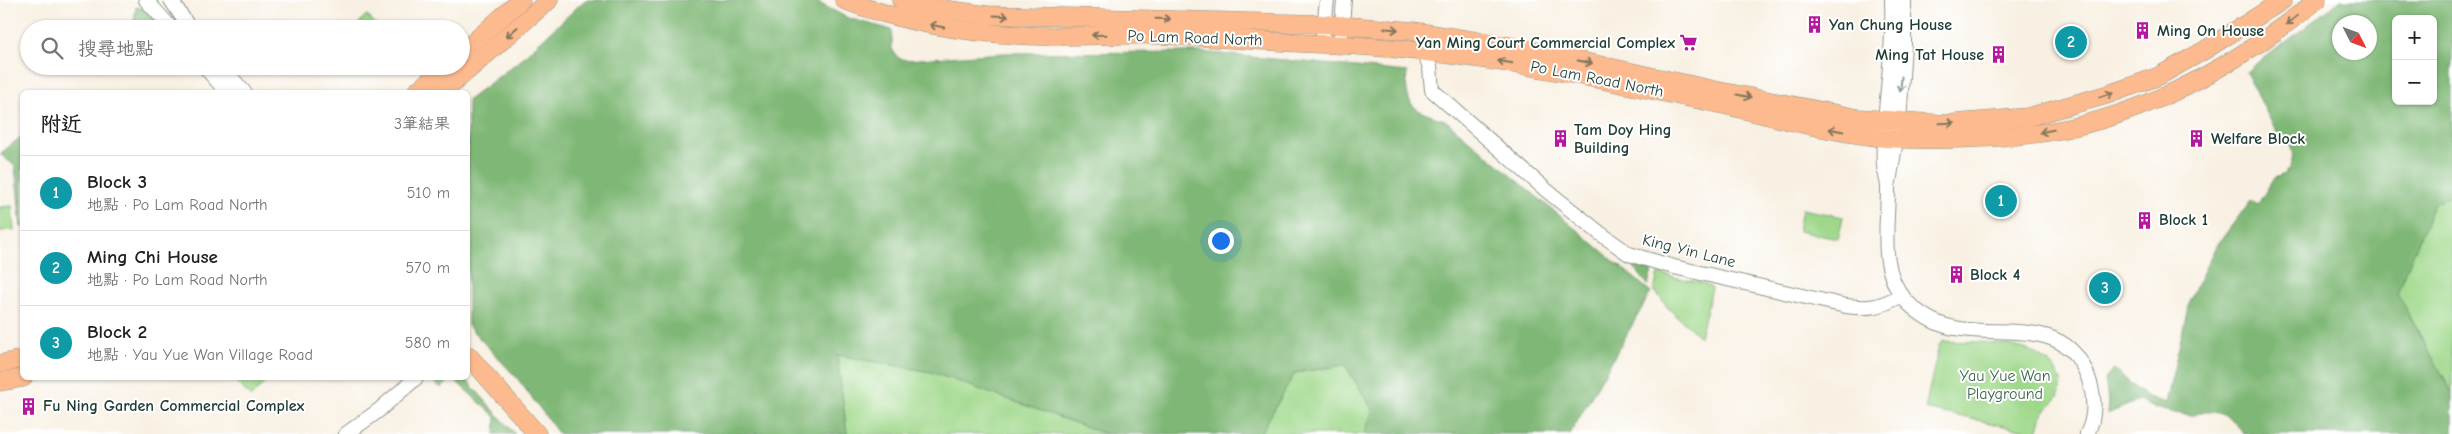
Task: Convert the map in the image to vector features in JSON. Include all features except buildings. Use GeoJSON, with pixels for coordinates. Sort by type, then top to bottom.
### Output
{"type":"FeatureCollection","features":[{"type":"Feature","properties":{"kind":"main road"},"geometry":{"type":"LineString","coordinates":[[470,45],[521,0]]}},
{"type":"Feature","properties":{"kind":"main road"},"geometry":{"type":"LineString","coordinates":[[470,69],[549,0]]}},
{"type":"Feature","properties":{"kind":"main road","name":"Po Lam Road North"},"geometry":{"type":"LineString","coordinates":[[844,0],[894,17],[970,32],[1041,36],[1161,35],[1341,44],[1424,51],[1507,62],[1569,73],[1828,128],[1891,130],[1948,139],[2018,136],[2073,126],[2118,113],[2169,94],[2216,70],[2272,36],[2317,0]]}},
{"type":"Feature","properties":{"kind":"main road","name":"Po Lam Road North"},"geometry":{"type":"LineString","coordinates":[[901,0],[935,8],[987,16],[1324,24],[1413,31],[1521,48],[1728,93],[1858,118],[1891,130],[2028,117],[2106,95],[2157,77],[2205,50],[2282,0]]}},
{"type":"Feature","properties":{"kind":"main road"},"geometry":{"type":"LineString","coordinates":[[418,90],[436,75]]}},
{"type":"Feature","properties":{"kind":"main road"},"geometry":{"type":"LineString","coordinates":[[445,90],[463,75]]}},
{"type":"Feature","properties":{"kind":"main road"},"geometry":{"type":"LineString","coordinates":[[470,357],[537,434]]}},
{"type":"Feature","properties":{"kind":"main road"},"geometry":{"type":"LineString","coordinates":[[0,364],[20,359]]}},
{"type":"Feature","properties":{"kind":"main road"},"geometry":{"type":"LineString","coordinates":[[0,382],[20,379]]}},
{"type":"Feature","properties":{"kind":"street"},"geometry":{"type":"LineString","coordinates":[[146,0],[164,20]]}},
{"type":"Feature","properties":{"kind":"street"},"geometry":{"type":"LineString","coordinates":[[171,0],[184,20]]}},
{"type":"Feature","properties":{"kind":"street"},"geometry":{"type":"LineString","coordinates":[[1322,44],[1327,0]]}},
{"type":"Feature","properties":{"kind":"street"},"geometry":{"type":"LineString","coordinates":[[1341,44],[1344,0]]}},
{"type":"Feature","properties":{"kind":"street"},"geometry":{"type":"LineString","coordinates":[[1891,130],[1894,27],[1892,0]]}},
{"type":"Feature","properties":{"kind":"street"},"geometry":{"type":"LineString","coordinates":[[1904,0],[1904,44],[1884,166],[1888,185],[1886,256],[1889,269],[1902,296],[1922,314],[1944,325],[1964,329],[2039,334],[2064,345],[2082,362],[2092,389],[2094,411],[2087,434]]}},
{"type":"Feature","properties":{"kind":"street","name":"King Yin Lane"},"geometry":{"type":"LineString","coordinates":[[1424,51],[1430,67],[1432,90],[1546,190],[1629,254],[1674,267],[1846,306],[1866,308],[1882,306],[1902,296]]}},
{"type":"Feature","properties":{"kind":"street"},"geometry":{"type":"LineString","coordinates":[[212,75],[225,90]]}},
{"type":"Feature","properties":{"kind":"street"},"geometry":{"type":"LineString","coordinates":[[229,75],[242,90]]}},
{"type":"Feature","properties":{"kind":"street"},"geometry":{"type":"LineString","coordinates":[[350,433],[414,380]]}},
{"type":"Feature","properties":{"kind":"green space"},"geometry":{"type":"Polygon","coordinates":[[[585,0],[813,0],[848,18],[892,30],[892,49],[898,58],[906,60],[1004,53],[1201,52],[1407,72],[1407,93],[1413,106],[1426,114],[1445,120],[1651,292],[1570,434],[1364,434],[1373,410],[1345,365],[1295,373],[1260,434],[1106,434],[931,372],[837,355],[847,434],[559,434],[518,379],[470,328],[470,98],[519,61],[585,0]]]}},
{"type":"Feature","properties":{"kind":"green space"},"geometry":{"type":"Polygon","coordinates":[[[2341,0],[2452,0],[2452,194],[2433,205],[2397,294],[2452,392],[2452,434],[2243,434],[2231,419],[2221,413],[2208,411],[2194,415],[2184,414],[2163,410],[2138,401],[2107,414],[2108,401],[2105,379],[2114,369],[2145,396],[2166,403],[2190,299],[2215,248],[2251,200],[2258,204],[2274,178],[2285,173],[2291,165],[2292,150],[2290,144],[2280,139],[2246,72],[2341,0]]]}},
{"type":"Feature","properties":{"kind":"green space"},"geometry":{"type":"Polygon","coordinates":[[[136,7],[147,9],[157,20],[134,20],[136,7]]]}},
{"type":"Feature","properties":{"kind":"green space"},"geometry":{"type":"Polygon","coordinates":[[[366,15],[372,20],[362,20],[366,15]]]}},
{"type":"Feature","properties":{"kind":"green space"},"geometry":{"type":"Polygon","coordinates":[[[20,138],[20,217],[15,166],[0,154],[20,138]]]}},
{"type":"Feature","properties":{"kind":"green space"},"geometry":{"type":"Polygon","coordinates":[[[2452,194],[2452,392],[2397,294],[2433,205],[2452,194]]]}},
{"type":"Feature","properties":{"kind":"green space"},"geometry":{"type":"Polygon","coordinates":[[[12,206],[14,230],[0,231],[0,207],[12,206]]]}},
{"type":"Feature","properties":{"kind":"green space"},"geometry":{"type":"Polygon","coordinates":[[[1802,209],[1843,217],[1838,239],[1798,231],[1802,209]]]}},
{"type":"Feature","properties":{"kind":"green space"},"geometry":{"type":"Polygon","coordinates":[[[1632,265],[1652,271],[1648,285],[1632,265]]]}},
{"type":"Feature","properties":{"kind":"green space"},"geometry":{"type":"Polygon","coordinates":[[[1658,274],[1703,283],[1712,288],[1700,337],[1669,309],[1654,290],[1658,274]]]}},
{"type":"Feature","properties":{"kind":"green space","name":"Yau Yue Wan Playground"},"geometry":{"type":"Polygon","coordinates":[[[1943,341],[1986,342],[2015,346],[2041,357],[2052,366],[2062,382],[2058,397],[2042,414],[2037,433],[1925,409],[1939,345],[1943,341]]]}},
{"type":"Feature","properties":{"kind":"green space"},"geometry":{"type":"Polygon","coordinates":[[[837,355],[931,372],[1106,434],[847,434],[837,355]]]}},
{"type":"Feature","properties":{"kind":"green space"},"geometry":{"type":"Polygon","coordinates":[[[1345,365],[1373,410],[1364,434],[1260,434],[1295,373],[1345,365]]]}},
{"type":"Feature","properties":{"kind":"green space"},"geometry":{"type":"Polygon","coordinates":[[[234,380],[267,380],[251,397],[234,380]]]}},
{"type":"Feature","properties":{"kind":"green space"},"geometry":{"type":"Polygon","coordinates":[[[434,380],[450,380],[441,388],[434,380]]]}},
{"type":"Feature","properties":{"kind":"green space"},"geometry":{"type":"Polygon","coordinates":[[[454,380],[467,380],[515,434],[495,434],[496,417],[454,380]]]}},
{"type":"Feature","properties":{"kind":"place","name":"Yan Chung House"},"geometry":{"type":"Point","coordinates":[1815,25]}},
{"type":"Feature","properties":{"kind":"place","name":"Ming On House"},"geometry":{"type":"Point","coordinates":[2143,31]}},
{"type":"Feature","properties":{"kind":"place","name":"Ming Chi House"},"geometry":{"type":"Point","coordinates":[2071,42]}},
{"type":"Feature","properties":{"kind":"place","name":"Yan Ming Court Commercial Complex"},"geometry":{"type":"Point","coordinates":[1689,43]}},
{"type":"Feature","properties":{"kind":"place","name":"Ming Tat House"},"geometry":{"type":"Point","coordinates":[1998,55]}},
{"type":"Feature","properties":{"kind":"place","name":"Tam Doy Hing Building"},"geometry":{"type":"Point","coordinates":[1560,139]}},
{"type":"Feature","properties":{"kind":"place","name":"Welfare Block"},"geometry":{"type":"Point","coordinates":[2197,139]}},
{"type":"Feature","properties":{"kind":"place","name":"Block 3"},"geometry":{"type":"Point","coordinates":[2001,201]}},
{"type":"Feature","properties":{"kind":"place","name":"Block 1"},"geometry":{"type":"Point","coordinates":[2145,220]}},
{"type":"Feature","properties":{"kind":"place","name":"Block 4"},"geometry":{"type":"Point","coordinates":[1956,275]}},
{"type":"Feature","properties":{"kind":"place","name":"Block 2"},"geometry":{"type":"Point","coordinates":[2105,288]}},
{"type":"Feature","properties":{"kind":"place","name":"Fu Ning Garden Commercial Complex"},"geometry":{"type":"Point","coordinates":[29,406]}}]}
